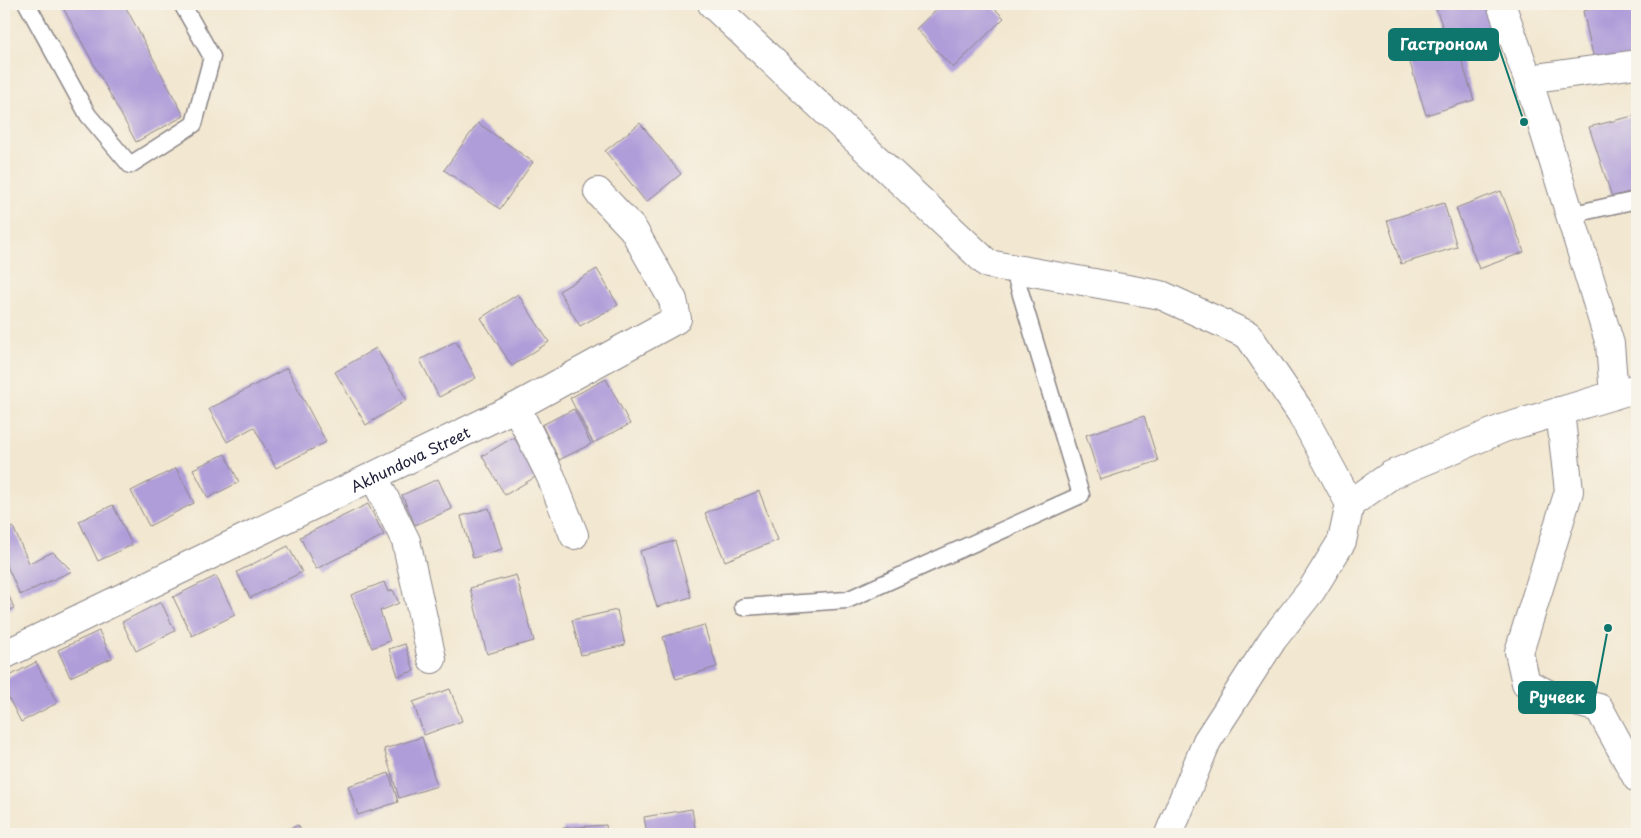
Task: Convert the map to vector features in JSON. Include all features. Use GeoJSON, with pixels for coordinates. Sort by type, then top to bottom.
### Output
{"type":"FeatureCollection","features":[{"type":"Feature","properties":{"kind":"street"},"geometry":{"type":"LineString","coordinates":[[712,4],[988,264],[1161,295],[1248,334],[1301,413],[1350,504],[1342,541],[1311,591],[1273,639],[1207,741],[1169,834]]}},
{"type":"Feature","properties":{"kind":"street"},"geometry":{"type":"LineString","coordinates":[[1350,504],[1390,474],[1504,428],[1626,391],[1569,215],[1528,79],[1501,4]]}},
{"type":"Feature","properties":{"kind":"street"},"geometry":{"type":"LineString","coordinates":[[1528,79],[1637,64]]}},
{"type":"Feature","properties":{"kind":"street","name":"Akhundova Street"},"geometry":{"type":"LineString","coordinates":[[4,655],[516,407],[677,319],[673,300],[633,229],[598,192]]}},
{"type":"Feature","properties":{"kind":"street"},"geometry":{"type":"LineString","coordinates":[[516,407],[551,477],[574,535]]}},
{"type":"Feature","properties":{"kind":"street"},"geometry":{"type":"LineString","coordinates":[[1560,411],[1569,491],[1520,652],[1526,683],[1552,696],[1599,708],[1637,778]]}},
{"type":"Feature","properties":{"kind":"street"},"geometry":{"type":"LineString","coordinates":[[374,476],[406,541],[432,659]]}},
{"type":"Feature","properties":{"kind":"lane"},"geometry":{"type":"LineString","coordinates":[[27,4],[88,115],[130,165],[194,124],[212,57],[182,4]]}},
{"type":"Feature","properties":{"kind":"lane"},"geometry":{"type":"LineString","coordinates":[[1569,215],[1637,200]]}},
{"type":"Feature","properties":{"kind":"lane"},"geometry":{"type":"LineString","coordinates":[[743,607],[847,600],[1081,495],[1013,268]]}},
{"type":"Feature","properties":{"kind":"building"},"geometry":{"type":"Polygon","coordinates":[[[61,4],[124,4],[184,116],[136,142],[61,4]]]}},
{"type":"Feature","properties":{"kind":"building"},"geometry":{"type":"Polygon","coordinates":[[[942,4],[990,4],[1004,18],[953,68],[916,29],[942,4]]]}},
{"type":"Feature","properties":{"kind":"building"},"geometry":{"type":"Polygon","coordinates":[[[1434,4],[1489,4],[1498,29],[1450,46],[1434,4]]]}},
{"type":"Feature","properties":{"kind":"building"},"geometry":{"type":"Polygon","coordinates":[[[1612,4],[1637,4],[1637,55],[1595,64],[1583,11],[1612,4]]]}},
{"type":"Feature","properties":{"kind":"building"},"geometry":{"type":"Polygon","coordinates":[[[1458,49],[1474,100],[1426,115],[1410,63],[1458,49]]]}},
{"type":"Feature","properties":{"kind":"building"},"geometry":{"type":"Polygon","coordinates":[[[1637,115],[1637,190],[1612,197],[1589,127],[1637,115]]]}},
{"type":"Feature","properties":{"kind":"building"},"geometry":{"type":"Polygon","coordinates":[[[478,123],[533,162],[500,209],[444,170],[478,123]]]}},
{"type":"Feature","properties":{"kind":"building"},"geometry":{"type":"Polygon","coordinates":[[[640,123],[681,174],[646,202],[605,151],[640,123]]]}},
{"type":"Feature","properties":{"kind":"building"},"geometry":{"type":"Polygon","coordinates":[[[1501,191],[1524,252],[1479,269],[1456,208],[1501,191]]]}},
{"type":"Feature","properties":{"kind":"building"},"geometry":{"type":"Polygon","coordinates":[[[1444,203],[1457,247],[1401,264],[1387,220],[1444,203]]]}},
{"type":"Feature","properties":{"kind":"building"},"geometry":{"type":"Polygon","coordinates":[[[597,269],[618,305],[580,326],[559,291],[597,269]]]}},
{"type":"Feature","properties":{"kind":"building"},"geometry":{"type":"Polygon","coordinates":[[[518,294],[549,342],[512,366],[481,318],[518,294]]]}},
{"type":"Feature","properties":{"kind":"building"},"geometry":{"type":"Polygon","coordinates":[[[456,341],[476,378],[439,397],[420,360],[456,341]]]}},
{"type":"Feature","properties":{"kind":"building"},"geometry":{"type":"Polygon","coordinates":[[[376,348],[407,400],[366,425],[335,372],[376,348]]]}},
{"type":"Feature","properties":{"kind":"building"},"geometry":{"type":"Polygon","coordinates":[[[287,368],[326,442],[276,468],[254,427],[227,442],[209,409],[287,368]]]}},
{"type":"Feature","properties":{"kind":"building"},"geometry":{"type":"Polygon","coordinates":[[[606,379],[630,424],[593,443],[570,398],[606,379]]]}},
{"type":"Feature","properties":{"kind":"building"},"geometry":{"type":"Polygon","coordinates":[[[574,409],[591,444],[559,460],[542,425],[574,409]]]}},
{"type":"Feature","properties":{"kind":"building"},"geometry":{"type":"Polygon","coordinates":[[[1144,416],[1158,461],[1100,480],[1086,435],[1144,416]]]}},
{"type":"Feature","properties":{"kind":"building"},"geometry":{"type":"Polygon","coordinates":[[[514,437],[537,476],[505,495],[482,456],[514,437]]]}},
{"type":"Feature","properties":{"kind":"building"},"geometry":{"type":"Polygon","coordinates":[[[225,454],[239,482],[208,498],[193,469],[225,454]]]}},
{"type":"Feature","properties":{"kind":"building"},"geometry":{"type":"Polygon","coordinates":[[[176,468],[194,503],[149,526],[131,491],[176,468]]]}},
{"type":"Feature","properties":{"kind":"building"},"geometry":{"type":"Polygon","coordinates":[[[438,479],[452,509],[415,525],[402,495],[438,479]]]}},
{"type":"Feature","properties":{"kind":"building"},"geometry":{"type":"Polygon","coordinates":[[[759,491],[778,540],[725,561],[705,513],[759,491]]]}},
{"type":"Feature","properties":{"kind":"building"},"geometry":{"type":"Polygon","coordinates":[[[368,504],[384,535],[316,569],[300,537],[368,504]]]}},
{"type":"Feature","properties":{"kind":"building"},"geometry":{"type":"Polygon","coordinates":[[[113,505],[132,545],[98,561],[79,521],[113,505]]]}},
{"type":"Feature","properties":{"kind":"building"},"geometry":{"type":"Polygon","coordinates":[[[489,508],[502,549],[473,558],[461,516],[489,508]]]}},
{"type":"Feature","properties":{"kind":"building"},"geometry":{"type":"Polygon","coordinates":[[[13,527],[29,563],[53,552],[72,571],[20,595],[4,559],[4,531],[13,527]]]}},
{"type":"Feature","properties":{"kind":"building"},"geometry":{"type":"Polygon","coordinates":[[[675,541],[691,597],[657,607],[640,551],[675,541]]]}},
{"type":"Feature","properties":{"kind":"building"},"geometry":{"type":"Polygon","coordinates":[[[288,546],[302,572],[250,598],[237,572],[288,546]]]}},
{"type":"Feature","properties":{"kind":"building"},"geometry":{"type":"Polygon","coordinates":[[[516,575],[534,641],[487,654],[470,588],[516,575]]]}},
{"type":"Feature","properties":{"kind":"building"},"geometry":{"type":"Polygon","coordinates":[[[216,576],[235,615],[192,636],[173,597],[216,576]]]}},
{"type":"Feature","properties":{"kind":"building"},"geometry":{"type":"Polygon","coordinates":[[[384,582],[388,592],[393,590],[399,603],[380,611],[390,641],[372,648],[351,595],[384,582]]]}},
{"type":"Feature","properties":{"kind":"building"},"geometry":{"type":"Polygon","coordinates":[[[4,584],[14,608],[4,613],[4,584]]]}},
{"type":"Feature","properties":{"kind":"building"},"geometry":{"type":"Polygon","coordinates":[[[161,602],[175,631],[136,651],[122,622],[161,602]]]}},
{"type":"Feature","properties":{"kind":"building"},"geometry":{"type":"Polygon","coordinates":[[[617,610],[625,645],[581,655],[572,620],[617,610]]]}},
{"type":"Feature","properties":{"kind":"building"},"geometry":{"type":"Polygon","coordinates":[[[704,625],[717,667],[676,679],[663,637],[704,625]]]}},
{"type":"Feature","properties":{"kind":"building"},"geometry":{"type":"Polygon","coordinates":[[[99,631],[112,658],[70,677],[58,650],[99,631]]]}},
{"type":"Feature","properties":{"kind":"building"},"geometry":{"type":"Polygon","coordinates":[[[405,644],[414,671],[398,676],[389,649],[405,644]]]}},
{"type":"Feature","properties":{"kind":"building"},"geometry":{"type":"Polygon","coordinates":[[[36,662],[57,703],[21,722],[4,689],[4,679],[36,662]]]}},
{"type":"Feature","properties":{"kind":"building"},"geometry":{"type":"Polygon","coordinates":[[[450,689],[462,721],[424,735],[413,702],[450,689]]]}},
{"type":"Feature","properties":{"kind":"building"},"geometry":{"type":"Polygon","coordinates":[[[422,737],[437,786],[399,798],[384,749],[422,737]]]}},
{"type":"Feature","properties":{"kind":"building"},"geometry":{"type":"Polygon","coordinates":[[[389,773],[398,802],[358,815],[348,786],[389,773]]]}},
{"type":"Feature","properties":{"kind":"building"},"geometry":{"type":"Polygon","coordinates":[[[692,809],[696,834],[647,834],[644,817],[692,809]]]}},
{"type":"Feature","properties":{"kind":"building"},"geometry":{"type":"Polygon","coordinates":[[[298,825],[303,834],[278,834],[298,825]]]}},
{"type":"Feature","properties":{"kind":"building"},"geometry":{"type":"Polygon","coordinates":[[[606,825],[607,834],[563,834],[563,828],[606,825]]]}},
{"type":"Feature","properties":{"kind":"place","name":"Гастроном"},"geometry":{"type":"Point","coordinates":[1524,122]}},
{"type":"Feature","properties":{"kind":"place","name":"Ручеек"},"geometry":{"type":"Point","coordinates":[1608,628]}}]}
